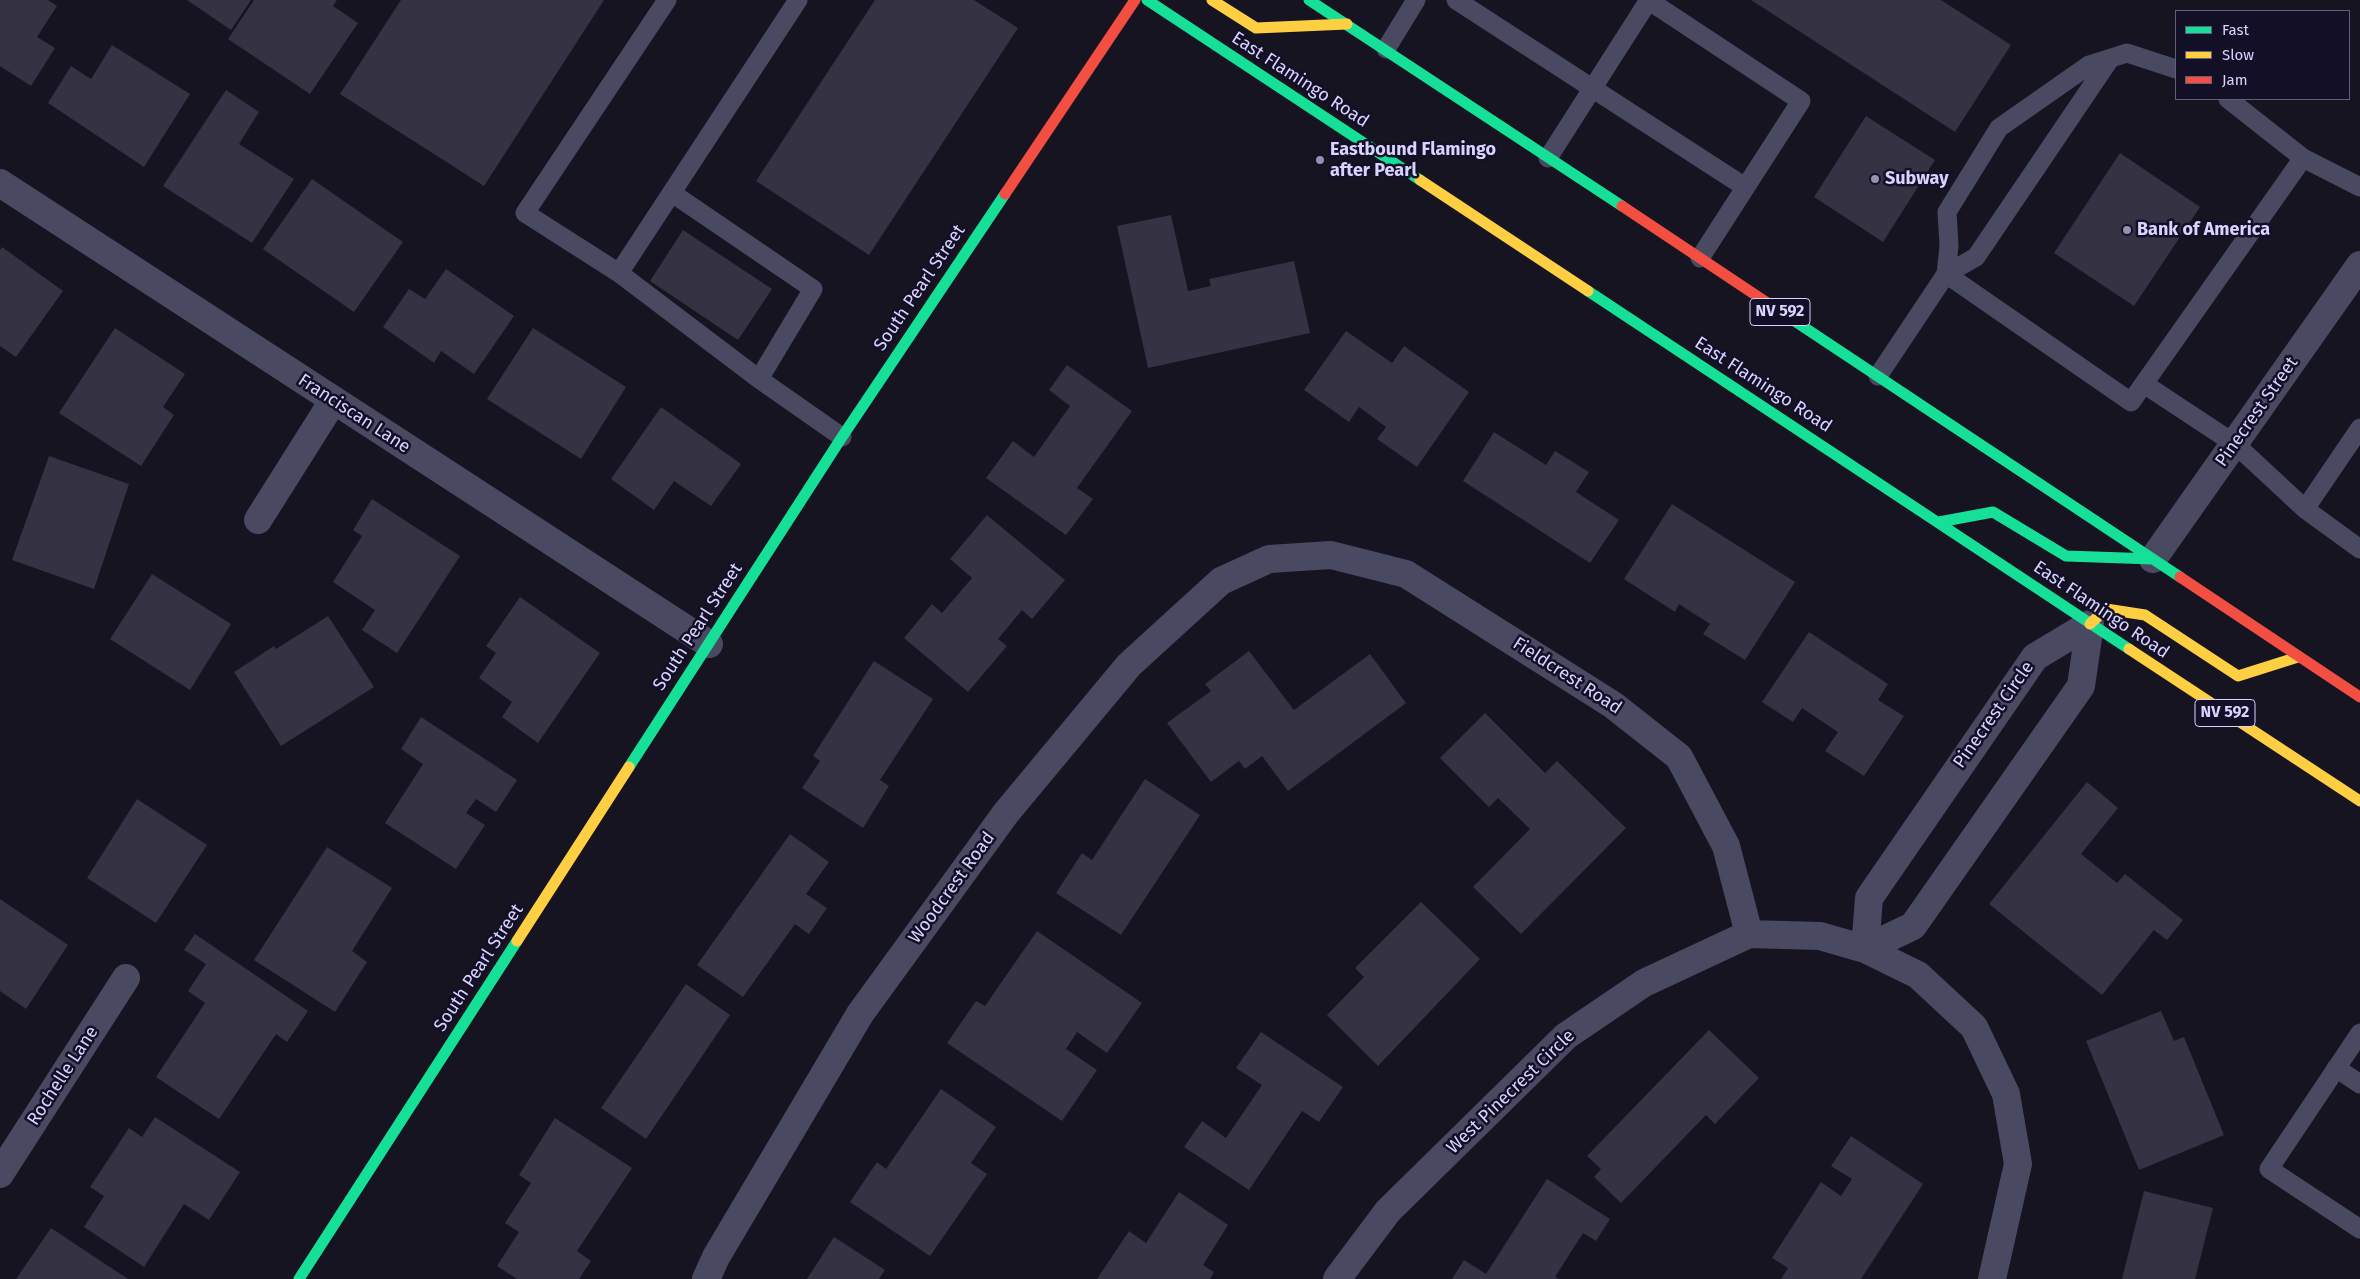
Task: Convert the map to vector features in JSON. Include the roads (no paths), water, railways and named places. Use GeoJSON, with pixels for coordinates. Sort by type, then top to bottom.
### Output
{"type":"FeatureCollection","features":[{"type":"Feature","properties":{"kind":"main road","name":"South Pearl Street"},"geometry":{"type":"LineString","coordinates":[[299,1279],[842,437],[1134,0]]}},
{"type":"Feature","properties":{"kind":"main road","name":"East Flamingo Road"},"geometry":{"type":"LineString","coordinates":[[1147,0],[2360,801]]}},
{"type":"Feature","properties":{"kind":"main road"},"geometry":{"type":"LineString","coordinates":[[1212,0],[1256,28],[1347,24]]}},
{"type":"Feature","properties":{"kind":"main road","name":"NV 592"},"geometry":{"type":"LineString","coordinates":[[1308,0],[1386,49],[2360,697]]}},
{"type":"Feature","properties":{"kind":"main road"},"geometry":{"type":"LineString","coordinates":[[1939,522],[1993,512],[2066,556],[2153,559]]}},
{"type":"Feature","properties":{"kind":"main road"},"geometry":{"type":"LineString","coordinates":[[2090,624],[2106,609],[2145,615],[2238,676],[2298,657]]}},
{"type":"Feature","properties":{"kind":"street","name":"Franciscan Lane"},"geometry":{"type":"LineString","coordinates":[[0,183],[708,644]]}},
{"type":"Feature","properties":{"kind":"street","name":"Pinecrest Street"},"geometry":{"type":"LineString","coordinates":[[2153,559],[2360,265]]}},
{"type":"Feature","properties":{"kind":"street"},"geometry":{"type":"LineString","coordinates":[[258,520],[333,401]]}},
{"type":"Feature","properties":{"kind":"street","name":"Fieldcrest Road"},"geometry":{"type":"LineString","coordinates":[[1269,559],[1330,555],[1406,574],[1613,705],[1678,757],[1726,846],[1749,934]]}},
{"type":"Feature","properties":{"kind":"street","name":"Woodcrest Road"},"geometry":{"type":"LineString","coordinates":[[706,1279],[716,1257],[860,1014],[1006,813],[1128,665],[1221,582],[1269,559]]}},
{"type":"Feature","properties":{"kind":"street"},"geometry":{"type":"LineString","coordinates":[[1865,949],[1913,926],[2081,686],[2090,624]]}},
{"type":"Feature","properties":{"kind":"street","name":"Pinecrest Circle"},"geometry":{"type":"LineString","coordinates":[[1865,949],[1869,898],[2035,657],[2090,624]]}},
{"type":"Feature","properties":{"kind":"street","name":"West Pinecrest Circle"},"geometry":{"type":"LineString","coordinates":[[1337,1279],[1388,1211],[1566,1036],[1644,983],[1749,934],[1820,936],[1865,949],[1918,975],[1974,1026],[2006,1094],[2018,1164],[1992,1279]]}},
{"type":"Feature","properties":{"kind":"street","name":"Rochelle Lane"},"geometry":{"type":"LineString","coordinates":[[0,1174],[126,978]]}},
{"type":"Feature","properties":{"kind":"lane"},"geometry":{"type":"LineString","coordinates":[[667,0],[525,213],[619,273],[759,379],[842,437]]}},
{"type":"Feature","properties":{"kind":"lane"},"geometry":{"type":"LineString","coordinates":[[619,273],[798,0]]}},
{"type":"Feature","properties":{"kind":"lane"},"geometry":{"type":"LineString","coordinates":[[1386,49],[1416,0]]}},
{"type":"Feature","properties":{"kind":"lane"},"geometry":{"type":"LineString","coordinates":[[1456,0],[1745,187]]}},
{"type":"Feature","properties":{"kind":"lane"},"geometry":{"type":"LineString","coordinates":[[1548,158],[1648,0],[1801,101],[1700,258]]}},
{"type":"Feature","properties":{"kind":"lane"},"geometry":{"type":"LineString","coordinates":[[1878,376],[1946,274],[1950,246],[1947,212],[1999,128],[2089,66],[2127,53],[2175,69]]}},
{"type":"Feature","properties":{"kind":"lane"},"geometry":{"type":"LineString","coordinates":[[1946,274],[1976,257],[2110,59]]}},
{"type":"Feature","properties":{"kind":"lane"},"geometry":{"type":"LineString","coordinates":[[2229,100],[2303,158],[2360,187]]}},
{"type":"Feature","properties":{"kind":"lane"},"geometry":{"type":"LineString","coordinates":[[1946,274],[2131,402],[2303,158]]}},
{"type":"Feature","properties":{"kind":"lane"},"geometry":{"type":"LineString","coordinates":[[672,193],[813,289],[759,379]]}},
{"type":"Feature","properties":{"kind":"lane"},"geometry":{"type":"LineString","coordinates":[[2144,384],[2235,444],[2305,509],[2360,549]]}},
{"type":"Feature","properties":{"kind":"lane"},"geometry":{"type":"LineString","coordinates":[[2305,509],[2360,428]]}},
{"type":"Feature","properties":{"kind":"lane"},"geometry":{"type":"LineString","coordinates":[[2360,1033],[2269,1169],[2360,1230]]}},
{"type":"Feature","properties":{"kind":"lane"},"geometry":{"type":"LineString","coordinates":[[2336,1068],[2360,1084]]}},
{"type":"Feature","properties":{"kind":"place","name":"Eastbound Flamingo after Pearl"},"geometry":{"type":"Point","coordinates":[1320,160]}},
{"type":"Feature","properties":{"kind":"place","name":"Subway"},"geometry":{"type":"Point","coordinates":[1875,179]}},
{"type":"Feature","properties":{"kind":"place","name":"Bank of America"},"geometry":{"type":"Point","coordinates":[2127,230]}}]}
